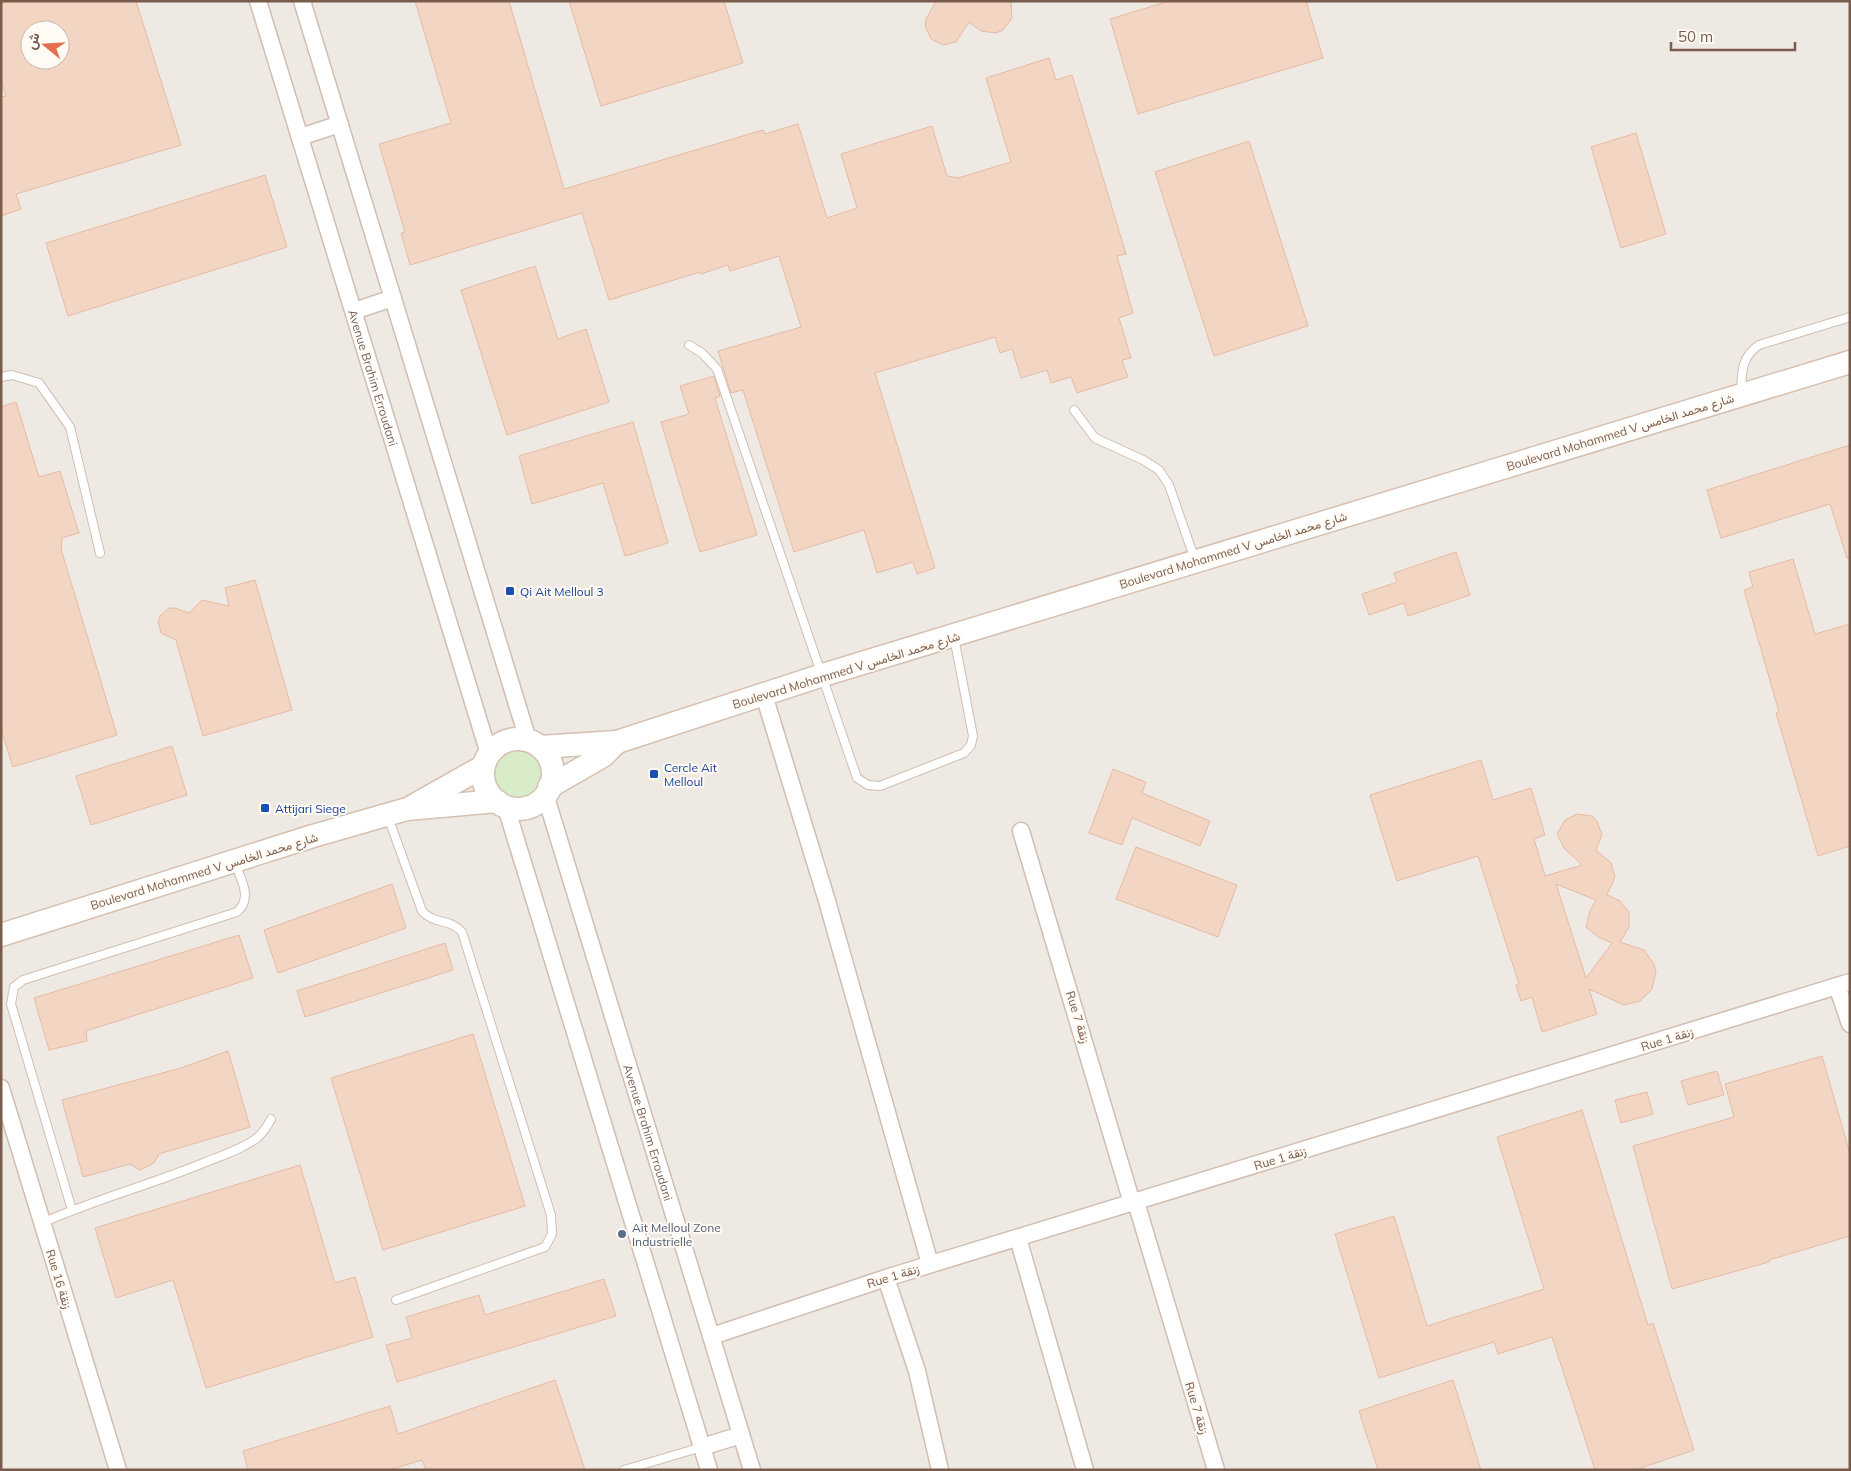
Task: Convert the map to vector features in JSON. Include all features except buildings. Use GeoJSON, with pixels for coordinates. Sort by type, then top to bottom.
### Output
{"type":"FeatureCollection","features":[{"type":"Feature","properties":{"kind":"main road","name":"Boulevard Mohammed V شارع محمد الخامس"},"geometry":{"type":"LineString","coordinates":[[534,743],[617,742],[823,675],[1850,362]]}},
{"type":"Feature","properties":{"kind":"main road"},"geometry":{"type":"LineString","coordinates":[[517,739],[534,743],[547,755],[551,765],[547,791],[537,803],[527,807],[501,804],[485,786],[486,760],[496,746],[506,741],[517,739]]}},
{"type":"Feature","properties":{"kind":"main road","name":"Boulevard Mohammed V شارع محمد الخامس"},"geometry":{"type":"LineString","coordinates":[[547,791],[603,756],[617,742]]}},
{"type":"Feature","properties":{"kind":"main road","name":"Boulevard Mohammed V شارع محمد الخامس"},"geometry":{"type":"LineString","coordinates":[[397,812],[486,760]]}},
{"type":"Feature","properties":{"kind":"main road","name":"Boulevard Mohammed V شارع محمد الخامس"},"geometry":{"type":"LineString","coordinates":[[1,935],[397,812],[501,804]]}},
{"type":"Feature","properties":{"kind":"street","name":"Avenue Brahim Erroudani"},"geometry":{"type":"LineString","coordinates":[[258,1],[354,311],[486,760]]}},
{"type":"Feature","properties":{"kind":"street"},"geometry":{"type":"LineString","coordinates":[[302,1],[393,298],[534,743]]}},
{"type":"Feature","properties":{"kind":"street"},"geometry":{"type":"LineString","coordinates":[[300,137],[340,124]]}},
{"type":"Feature","properties":{"kind":"street"},"geometry":{"type":"LineString","coordinates":[[354,311],[393,298]]}},
{"type":"Feature","properties":{"kind":"street"},"geometry":{"type":"LineString","coordinates":[[764,695],[827,901],[930,1264]]}},
{"type":"Feature","properties":{"kind":"street","name":"Avenue Brahim Erroudani"},"geometry":{"type":"LineString","coordinates":[[547,791],[752,1470]]}},
{"type":"Feature","properties":{"kind":"street"},"geometry":{"type":"LineString","coordinates":[[501,804],[709,1470]]}},
{"type":"Feature","properties":{"kind":"street","name":"Rue 7 زنقة"},"geometry":{"type":"LineString","coordinates":[[1021,831],[1216,1470]]}},
{"type":"Feature","properties":{"kind":"street"},"geometry":{"type":"LineString","coordinates":[[1843,984],[1850,1024]]}},
{"type":"Feature","properties":{"kind":"street","name":"Rue 1 زنقة"},"geometry":{"type":"LineString","coordinates":[[712,1336],[930,1264],[1843,984]]}},
{"type":"Feature","properties":{"kind":"street","name":"Rue 16 زنقة"},"geometry":{"type":"LineString","coordinates":[[1,1088],[118,1470]]}},
{"type":"Feature","properties":{"kind":"street"},"geometry":{"type":"LineString","coordinates":[[1018,1238],[1085,1470]]}},
{"type":"Feature","properties":{"kind":"street"},"geometry":{"type":"LineString","coordinates":[[886,1278],[917,1372],[940,1470]]}},
{"type":"Feature","properties":{"kind":"street"},"geometry":{"type":"LineString","coordinates":[[702,1447],[741,1435]]}},
{"type":"Feature","properties":{"kind":"lane"},"geometry":{"type":"LineString","coordinates":[[1741,395],[1744,363],[1752,350],[1759,345],[1850,317]]}},
{"type":"Feature","properties":{"kind":"lane"},"geometry":{"type":"LineString","coordinates":[[689,345],[702,353],[717,369],[857,778],[868,785],[880,786],[964,753],[971,745],[973,736],[953,636]]}},
{"type":"Feature","properties":{"kind":"lane"},"geometry":{"type":"LineString","coordinates":[[1,377],[12,375],[39,383],[70,427],[100,553]]}},
{"type":"Feature","properties":{"kind":"lane"},"geometry":{"type":"LineString","coordinates":[[1074,410],[1095,438],[1143,460],[1159,470],[1169,486],[1196,562]]}},
{"type":"Feature","properties":{"kind":"lane"},"geometry":{"type":"LineString","coordinates":[[396,1300],[545,1247],[552,1234],[551,1215],[462,932],[456,925],[432,920],[422,911],[397,812]]}},
{"type":"Feature","properties":{"kind":"lane"},"geometry":{"type":"LineString","coordinates":[[72,1210],[11,1004],[14,988],[23,980],[237,912],[246,901],[246,894],[235,861]]}},
{"type":"Feature","properties":{"kind":"lane"},"geometry":{"type":"LineString","coordinates":[[42,1223],[72,1210],[153,1182],[233,1151],[256,1139],[266,1130],[271,1119]]}},
{"type":"Feature","properties":{"kind":"lane"},"geometry":{"type":"LineString","coordinates":[[624,1470],[702,1447]]}},
{"type":"Feature","properties":{"kind":"shaded area"},"geometry":{"type":"Polygon","coordinates":[[[1,1],[1850,1],[1850,1470],[1,1470],[1,1]]]}},
{"type":"Feature","properties":{"kind":"green space"},"geometry":{"type":"Polygon","coordinates":[[[513,751],[523,751],[532,755],[538,761],[542,775],[538,789],[532,795],[523,799],[513,799],[504,795],[498,789],[494,780],[494,770],[498,761],[504,755],[513,751]]]}},
{"type":"Feature","properties":{"kind":"place","name":"Qi Ait Melloul 3"},"geometry":{"type":"Point","coordinates":[510,591]}},
{"type":"Feature","properties":{"kind":"place","name":"Cercle Ait Melloul"},"geometry":{"type":"Point","coordinates":[654,774]}},
{"type":"Feature","properties":{"kind":"place","name":"Attijari Siege"},"geometry":{"type":"Point","coordinates":[265,808]}},
{"type":"Feature","properties":{"kind":"place","name":"Ait Melloul Zone Industrielle"},"geometry":{"type":"Point","coordinates":[622,1234]}}]}
